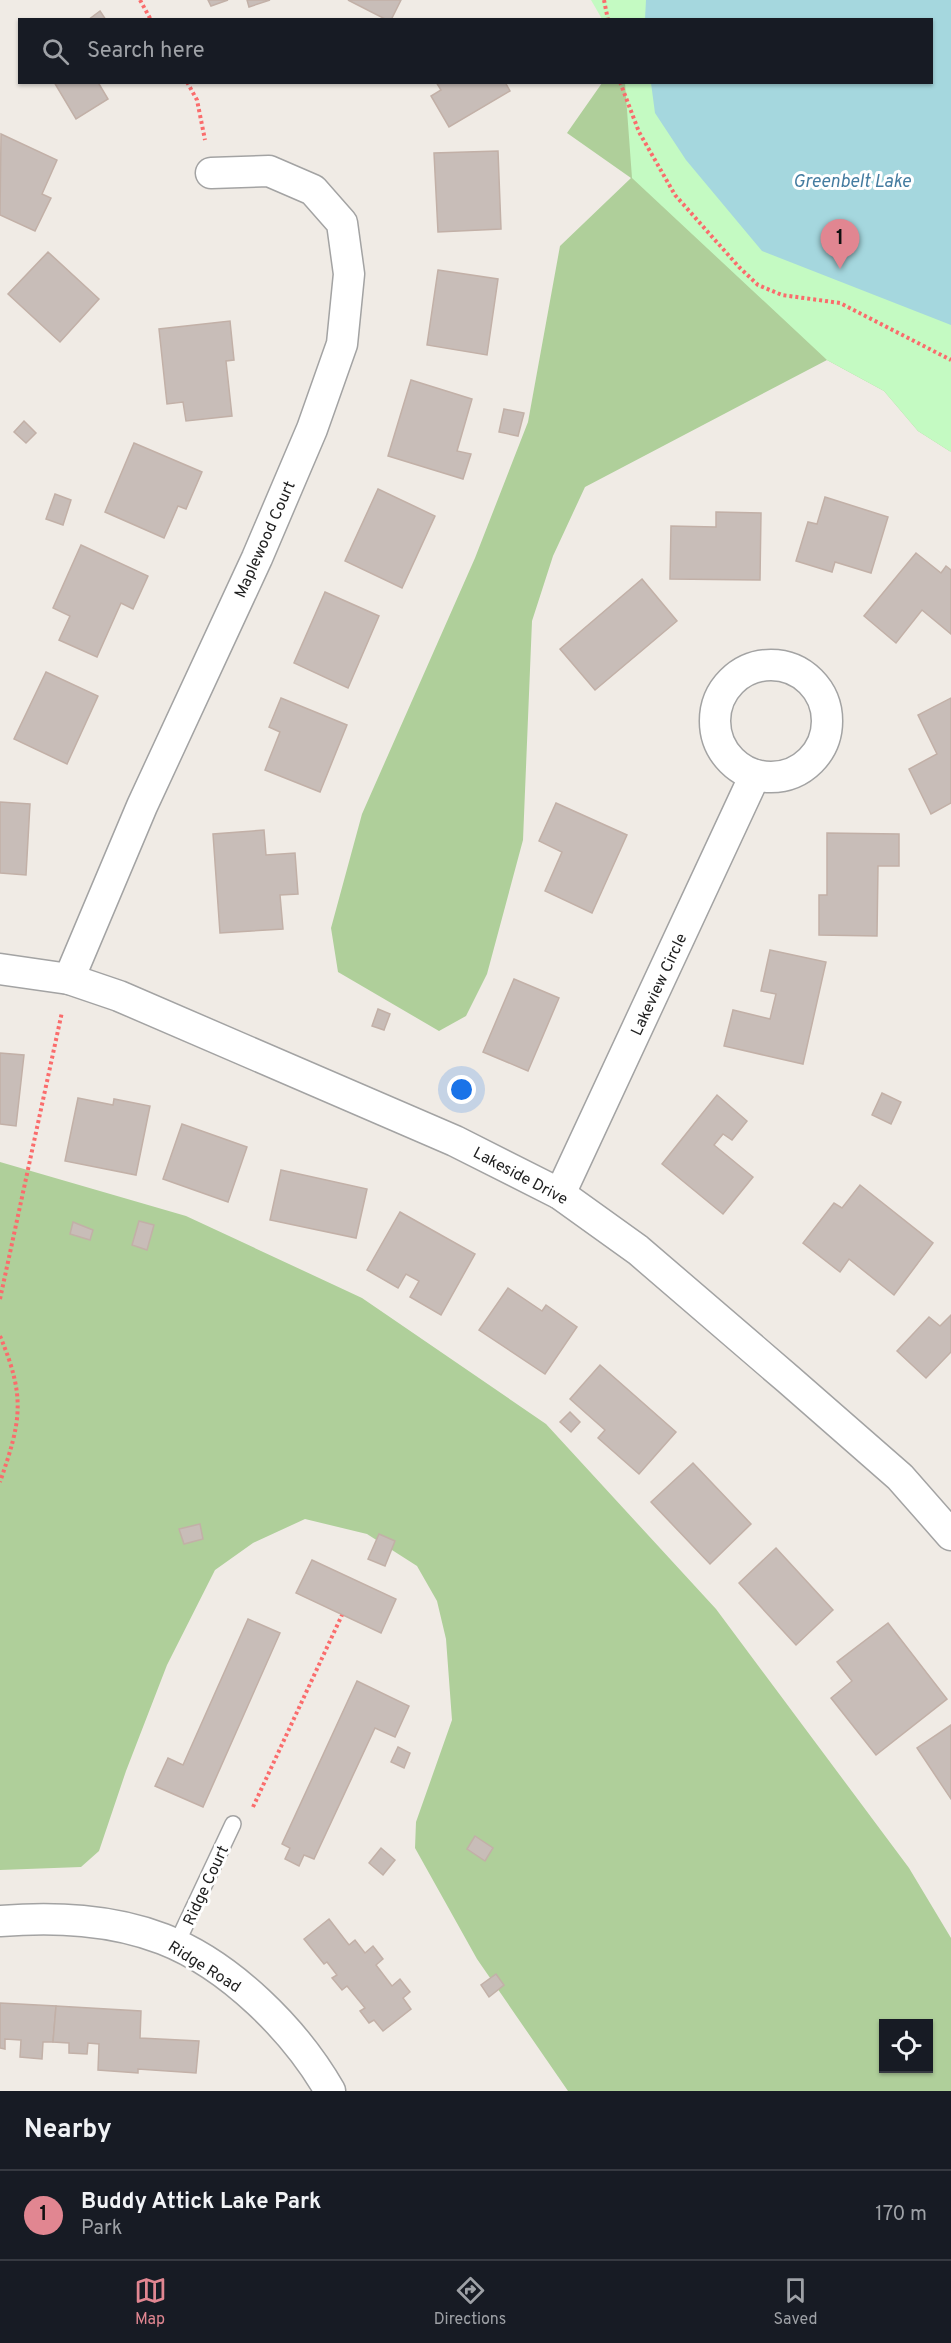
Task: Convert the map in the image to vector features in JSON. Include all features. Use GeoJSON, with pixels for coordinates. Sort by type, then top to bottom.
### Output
{"type":"FeatureCollection","features":[{"type":"Feature","properties":{"kind":"street","name":"Maplewood Court"},"geometry":{"type":"LineString","coordinates":[[62,978],[257,558],[312,429],[342,344],[349,274],[342,223],[313,190],[269,171],[211,173]]}},
{"type":"Feature","properties":{"kind":"street","name":"Lakeview Circle"},"geometry":{"type":"LineString","coordinates":[[560,1194],[755,774]]}},
{"type":"Feature","properties":{"kind":"street","name":"Lakeside Drive"},"geometry":{"type":"LineString","coordinates":[[0,969],[62,978],[119,996],[425,1128],[560,1194],[638,1250],[788,1379],[900,1478],[951,1535]]}},
{"type":"Feature","properties":{"kind":"street","name":"Ridge Road"},"geometry":{"type":"LineString","coordinates":[[0,1921],[32,1918],[97,1922],[135,1930],[176,1945],[238,1984],[267,2011],[299,2045],[330,2091]]}},
{"type":"Feature","properties":{"kind":"lane","name":"Ridge Court"},"geometry":{"type":"LineString","coordinates":[[176,1945],[233,1824]]}},
{"type":"Feature","properties":{"kind":"path"},"geometry":{"type":"LineString","coordinates":[[140,0],[150,18]]}},
{"type":"Feature","properties":{"kind":"path"},"geometry":{"type":"LineString","coordinates":[[604,0],[608,18]]}},
{"type":"Feature","properties":{"kind":"path"},"geometry":{"type":"LineString","coordinates":[[188,84],[197,100],[211,173]]}},
{"type":"Feature","properties":{"kind":"path"},"geometry":{"type":"LineString","coordinates":[[621,84],[639,132],[675,195],[758,285],[782,295],[840,303],[951,360]]}},
{"type":"Feature","properties":{"kind":"path"},"geometry":{"type":"LineString","coordinates":[[0,1299],[64,1002],[62,978]]}},
{"type":"Feature","properties":{"kind":"path"},"geometry":{"type":"LineString","coordinates":[[0,1336],[10,1360],[19,1397],[16,1434],[0,1482]]}},
{"type":"Feature","properties":{"kind":"path"},"geometry":{"type":"LineString","coordinates":[[233,1824],[243,1829],[342,1615]]}},
{"type":"Feature","properties":{"kind":"green space","name":"Greenbelt Lake"},"geometry":{"type":"Polygon","coordinates":[[[591,0],[951,0],[951,452],[918,431],[884,391],[827,360],[632,178],[625,84],[933,84],[933,18],[601,18],[591,0]]]}},
{"type":"Feature","properties":{"kind":"green space"},"geometry":{"type":"Polygon","coordinates":[[[601,84],[652,84],[951,452],[918,431],[884,391],[827,360],[585,487],[553,556],[532,621],[523,840],[487,974],[466,1016],[439,1031],[338,972],[331,928],[362,814],[475,558],[528,422],[560,246],[631,178],[567,133],[601,84]]]}},
{"type":"Feature","properties":{"kind":"green space"},"geometry":{"type":"Polygon","coordinates":[[[0,1162],[186,1216],[362,1298],[546,1424],[716,1609],[909,1868],[951,1938],[951,2091],[568,2091],[477,1959],[415,1848],[416,1822],[452,1720],[446,1639],[437,1601],[417,1566],[367,1534],[305,1519],[253,1543],[215,1570],[167,1665],[126,1771],[99,1851],[81,1867],[0,1870],[0,1162]]]}},
{"type":"Feature","properties":{"kind":"water","name":"Greenbelt Lake"},"geometry":{"type":"Polygon","coordinates":[[[646,0],[951,0],[951,325],[762,251],[686,160],[655,113],[651,84],[933,84],[933,18],[645,18],[646,0]]]}},
{"type":"Feature","properties":{"kind":"building"},"geometry":{"type":"Polygon","coordinates":[[[208,0],[228,0],[211,6],[208,0]]]}},
{"type":"Feature","properties":{"kind":"building"},"geometry":{"type":"Polygon","coordinates":[[[247,0],[270,0],[249,7],[247,0]]]}},
{"type":"Feature","properties":{"kind":"building"},"geometry":{"type":"Polygon","coordinates":[[[348,0],[401,0],[392,18],[383,18],[348,0]]]}},
{"type":"Feature","properties":{"kind":"building"},"geometry":{"type":"Polygon","coordinates":[[[100,11],[105,18],[91,18],[100,11]]]}},
{"type":"Feature","properties":{"kind":"building"},"geometry":{"type":"Polygon","coordinates":[[[55,84],[99,84],[108,99],[76,119],[55,84]]]}},
{"type":"Feature","properties":{"kind":"building"},"geometry":{"type":"Polygon","coordinates":[[[437,84],[506,84],[510,91],[449,127],[431,96],[441,90],[437,84]]]}},
{"type":"Feature","properties":{"kind":"building"},"geometry":{"type":"Polygon","coordinates":[[[1,134],[57,160],[42,194],[51,198],[35,231],[0,215],[1,134]]]}},
{"type":"Feature","properties":{"kind":"building"},"geometry":{"type":"Polygon","coordinates":[[[498,151],[501,229],[438,232],[434,153],[498,151]]]}},
{"type":"Feature","properties":{"kind":"building"},"geometry":{"type":"Polygon","coordinates":[[[48,252],[99,299],[60,342],[8,294],[48,252]]]}},
{"type":"Feature","properties":{"kind":"building"},"geometry":{"type":"Polygon","coordinates":[[[438,270],[498,279],[487,355],[427,345],[438,270]]]}},
{"type":"Feature","properties":{"kind":"building"},"geometry":{"type":"Polygon","coordinates":[[[230,321],[234,360],[226,361],[232,416],[186,421],[183,402],[167,404],[159,329],[230,321]]]}},
{"type":"Feature","properties":{"kind":"building"},"geometry":{"type":"Polygon","coordinates":[[[411,380],[472,399],[457,451],[471,454],[463,479],[388,456],[411,380]]]}},
{"type":"Feature","properties":{"kind":"building"},"geometry":{"type":"Polygon","coordinates":[[[504,409],[524,413],[518,436],[499,432],[504,409]]]}},
{"type":"Feature","properties":{"kind":"building"},"geometry":{"type":"Polygon","coordinates":[[[24,421],[36,433],[26,443],[14,432],[24,421]]]}},
{"type":"Feature","properties":{"kind":"building"},"geometry":{"type":"Polygon","coordinates":[[[134,443],[202,472],[186,509],[178,506],[164,538],[105,512],[134,443]]]}},
{"type":"Feature","properties":{"kind":"building"},"geometry":{"type":"Polygon","coordinates":[[[378,489],[435,516],[402,588],[345,561],[378,489]]]}},
{"type":"Feature","properties":{"kind":"building"},"geometry":{"type":"Polygon","coordinates":[[[55,494],[71,500],[63,525],[46,519],[55,494]]]}},
{"type":"Feature","properties":{"kind":"building"},"geometry":{"type":"Polygon","coordinates":[[[825,497],[888,517],[871,573],[835,562],[832,572],[796,561],[808,522],[817,524],[825,497]]]}},
{"type":"Feature","properties":{"kind":"building"},"geometry":{"type":"Polygon","coordinates":[[[716,512],[761,513],[760,580],[670,579],[671,526],[716,527],[716,512]]]}},
{"type":"Feature","properties":{"kind":"building"},"geometry":{"type":"Polygon","coordinates":[[[81,545],[148,576],[133,609],[121,603],[97,657],[59,640],[70,616],[53,608],[81,545]]]}},
{"type":"Feature","properties":{"kind":"building"},"geometry":{"type":"Polygon","coordinates":[[[916,553],[941,573],[946,566],[951,570],[951,634],[922,610],[896,643],[864,616],[916,553]]]}},
{"type":"Feature","properties":{"kind":"building"},"geometry":{"type":"Polygon","coordinates":[[[642,579],[677,621],[595,690],[560,649],[642,579]]]}},
{"type":"Feature","properties":{"kind":"building"},"geometry":{"type":"Polygon","coordinates":[[[325,592],[379,616],[348,688],[294,663],[325,592]]]}},
{"type":"Feature","properties":{"kind":"building"},"geometry":{"type":"Polygon","coordinates":[[[46,672],[98,696],[67,764],[14,739],[46,672]]]}},
{"type":"Feature","properties":{"kind":"building"},"geometry":{"type":"Polygon","coordinates":[[[281,698],[347,725],[320,792],[265,770],[280,732],[269,727],[281,698]]]}},
{"type":"Feature","properties":{"kind":"building"},"geometry":{"type":"Polygon","coordinates":[[[951,698],[951,803],[931,814],[909,769],[937,754],[918,715],[951,698]]]}},
{"type":"Feature","properties":{"kind":"building"},"geometry":{"type":"Polygon","coordinates":[[[0,802],[30,804],[26,875],[0,873],[0,802]]]}},
{"type":"Feature","properties":{"kind":"building"},"geometry":{"type":"Polygon","coordinates":[[[556,803],[627,835],[592,913],[545,891],[562,852],[539,841],[556,803]]]}},
{"type":"Feature","properties":{"kind":"building"},"geometry":{"type":"Polygon","coordinates":[[[264,830],[266,855],[295,853],[298,894],[280,895],[283,929],[220,933],[213,834],[264,830]]]}},
{"type":"Feature","properties":{"kind":"building"},"geometry":{"type":"Polygon","coordinates":[[[827,833],[899,834],[899,866],[878,866],[877,936],[819,935],[819,895],[827,895],[827,833]]]}},
{"type":"Feature","properties":{"kind":"building"},"geometry":{"type":"Polygon","coordinates":[[[770,950],[826,962],[803,1064],[724,1046],[733,1010],[770,1019],[776,994],[761,991],[770,950]]]}},
{"type":"Feature","properties":{"kind":"building"},"geometry":{"type":"Polygon","coordinates":[[[514,979],[559,998],[528,1071],[483,1052],[514,979]]]}},
{"type":"Feature","properties":{"kind":"building"},"geometry":{"type":"Polygon","coordinates":[[[378,1009],[390,1014],[384,1030],[372,1026],[378,1009]]]}},
{"type":"Feature","properties":{"kind":"building"},"geometry":{"type":"Polygon","coordinates":[[[0,1053],[24,1055],[16,1126],[0,1124],[0,1053]]]}},
{"type":"Feature","properties":{"kind":"building"},"geometry":{"type":"Polygon","coordinates":[[[882,1093],[901,1102],[891,1124],[872,1115],[882,1093]]]}},
{"type":"Feature","properties":{"kind":"building"},"geometry":{"type":"Polygon","coordinates":[[[717,1095],[747,1121],[732,1140],[723,1134],[714,1145],[753,1177],[723,1214],[662,1164],[717,1095]]]}},
{"type":"Feature","properties":{"kind":"building"},"geometry":{"type":"Polygon","coordinates":[[[78,1098],[113,1105],[114,1099],[150,1106],[136,1175],[65,1161],[78,1098]]]}},
{"type":"Feature","properties":{"kind":"building"},"geometry":{"type":"Polygon","coordinates":[[[182,1124],[247,1147],[228,1202],[163,1179],[182,1124]]]}},
{"type":"Feature","properties":{"kind":"building"},"geometry":{"type":"Polygon","coordinates":[[[281,1170],[367,1189],[356,1238],[270,1220],[281,1170]]]}},
{"type":"Feature","properties":{"kind":"building"},"geometry":{"type":"Polygon","coordinates":[[[860,1185],[933,1243],[894,1295],[849,1259],[840,1272],[803,1243],[834,1203],[842,1208],[860,1185]]]}},
{"type":"Feature","properties":{"kind":"building"},"geometry":{"type":"Polygon","coordinates":[[[400,1212],[475,1254],[441,1315],[410,1297],[419,1281],[406,1274],[398,1288],[367,1270],[400,1212]]]}},
{"type":"Feature","properties":{"kind":"building"},"geometry":{"type":"Polygon","coordinates":[[[139,1221],[154,1225],[147,1250],[132,1245],[139,1221]]]}},
{"type":"Feature","properties":{"kind":"building"},"geometry":{"type":"Polygon","coordinates":[[[73,1222],[93,1230],[90,1240],[70,1234],[73,1222]]]}},
{"type":"Feature","properties":{"kind":"building"},"geometry":{"type":"Polygon","coordinates":[[[508,1288],[542,1311],[546,1305],[577,1327],[545,1374],[479,1330],[508,1288]]]}},
{"type":"Feature","properties":{"kind":"building"},"geometry":{"type":"Polygon","coordinates":[[[951,1315],[951,1352],[926,1378],[897,1351],[929,1317],[940,1326],[951,1315]]]}},
{"type":"Feature","properties":{"kind":"building"},"geometry":{"type":"Polygon","coordinates":[[[600,1365],[676,1432],[639,1474],[598,1438],[605,1430],[570,1399],[600,1365]]]}},
{"type":"Feature","properties":{"kind":"building"},"geometry":{"type":"Polygon","coordinates":[[[570,1412],[580,1422],[571,1432],[560,1422],[570,1412]]]}},
{"type":"Feature","properties":{"kind":"building"},"geometry":{"type":"Polygon","coordinates":[[[693,1463],[751,1524],[710,1564],[651,1502],[693,1463]]]}},
{"type":"Feature","properties":{"kind":"building"},"geometry":{"type":"Polygon","coordinates":[[[200,1524],[203,1539],[184,1544],[179,1529],[200,1524]]]}},
{"type":"Feature","properties":{"kind":"building"},"geometry":{"type":"Polygon","coordinates":[[[379,1534],[395,1541],[385,1566],[368,1559],[379,1534]]]}},
{"type":"Feature","properties":{"kind":"building"},"geometry":{"type":"Polygon","coordinates":[[[776,1548],[833,1610],[796,1645],[739,1583],[776,1548]]]}},
{"type":"Feature","properties":{"kind":"building"},"geometry":{"type":"Polygon","coordinates":[[[312,1560],[396,1599],[381,1633],[296,1593],[312,1560]]]}},
{"type":"Feature","properties":{"kind":"building"},"geometry":{"type":"Polygon","coordinates":[[[248,1619],[280,1633],[203,1807],[155,1786],[168,1758],[183,1765],[248,1619]]]}},
{"type":"Feature","properties":{"kind":"building"},"geometry":{"type":"Polygon","coordinates":[[[888,1623],[947,1699],[876,1755],[831,1698],[852,1681],[837,1662],[888,1623]]]}},
{"type":"Feature","properties":{"kind":"building"},"geometry":{"type":"Polygon","coordinates":[[[357,1681],[409,1706],[395,1737],[375,1728],[314,1859],[304,1855],[299,1866],[285,1859],[290,1848],[282,1844],[357,1681]]]}},
{"type":"Feature","properties":{"kind":"building"},"geometry":{"type":"Polygon","coordinates":[[[951,1725],[951,1799],[917,1748],[951,1725]]]}},
{"type":"Feature","properties":{"kind":"building"},"geometry":{"type":"Polygon","coordinates":[[[398,1747],[410,1753],[404,1768],[391,1762],[398,1747]]]}},
{"type":"Feature","properties":{"kind":"building"},"geometry":{"type":"Polygon","coordinates":[[[475,1836],[493,1848],[485,1861],[467,1849],[475,1836]]]}},
{"type":"Feature","properties":{"kind":"building"},"geometry":{"type":"Polygon","coordinates":[[[381,1848],[395,1860],[383,1875],[369,1863],[381,1848]]]}},
{"type":"Feature","properties":{"kind":"building"},"geometry":{"type":"Polygon","coordinates":[[[329,1919],[349,1945],[355,1940],[365,1953],[373,1946],[383,1959],[376,1965],[392,1986],[400,1979],[410,1992],[403,1998],[411,2009],[383,2031],[374,2020],[369,2023],[360,2011],[365,2008],[347,1986],[342,1990],[332,1978],[337,1975],[327,1962],[324,1964],[304,1939],[329,1919]]]}},
{"type":"Feature","properties":{"kind":"building"},"geometry":{"type":"Polygon","coordinates":[[[496,1974],[504,1985],[489,1997],[481,1985],[496,1974]]]}},
{"type":"Feature","properties":{"kind":"building"},"geometry":{"type":"Polygon","coordinates":[[[0,2003],[56,2006],[53,2042],[43,2042],[42,2059],[20,2057],[21,2040],[5,2039],[5,2049],[0,2048],[0,2003]]]}},
{"type":"Feature","properties":{"kind":"building"},"geometry":{"type":"Polygon","coordinates":[[[56,2006],[141,2011],[140,2038],[199,2041],[196,2073],[138,2069],[138,2073],[98,2070],[99,2044],[88,2043],[87,2054],[69,2053],[69,2043],[53,2042],[56,2006]]]}},
{"type":"Feature","properties":{"kind":"place","name":"Buddy Attick Lake Park"},"geometry":{"type":"Point","coordinates":[840,269]}}]}
